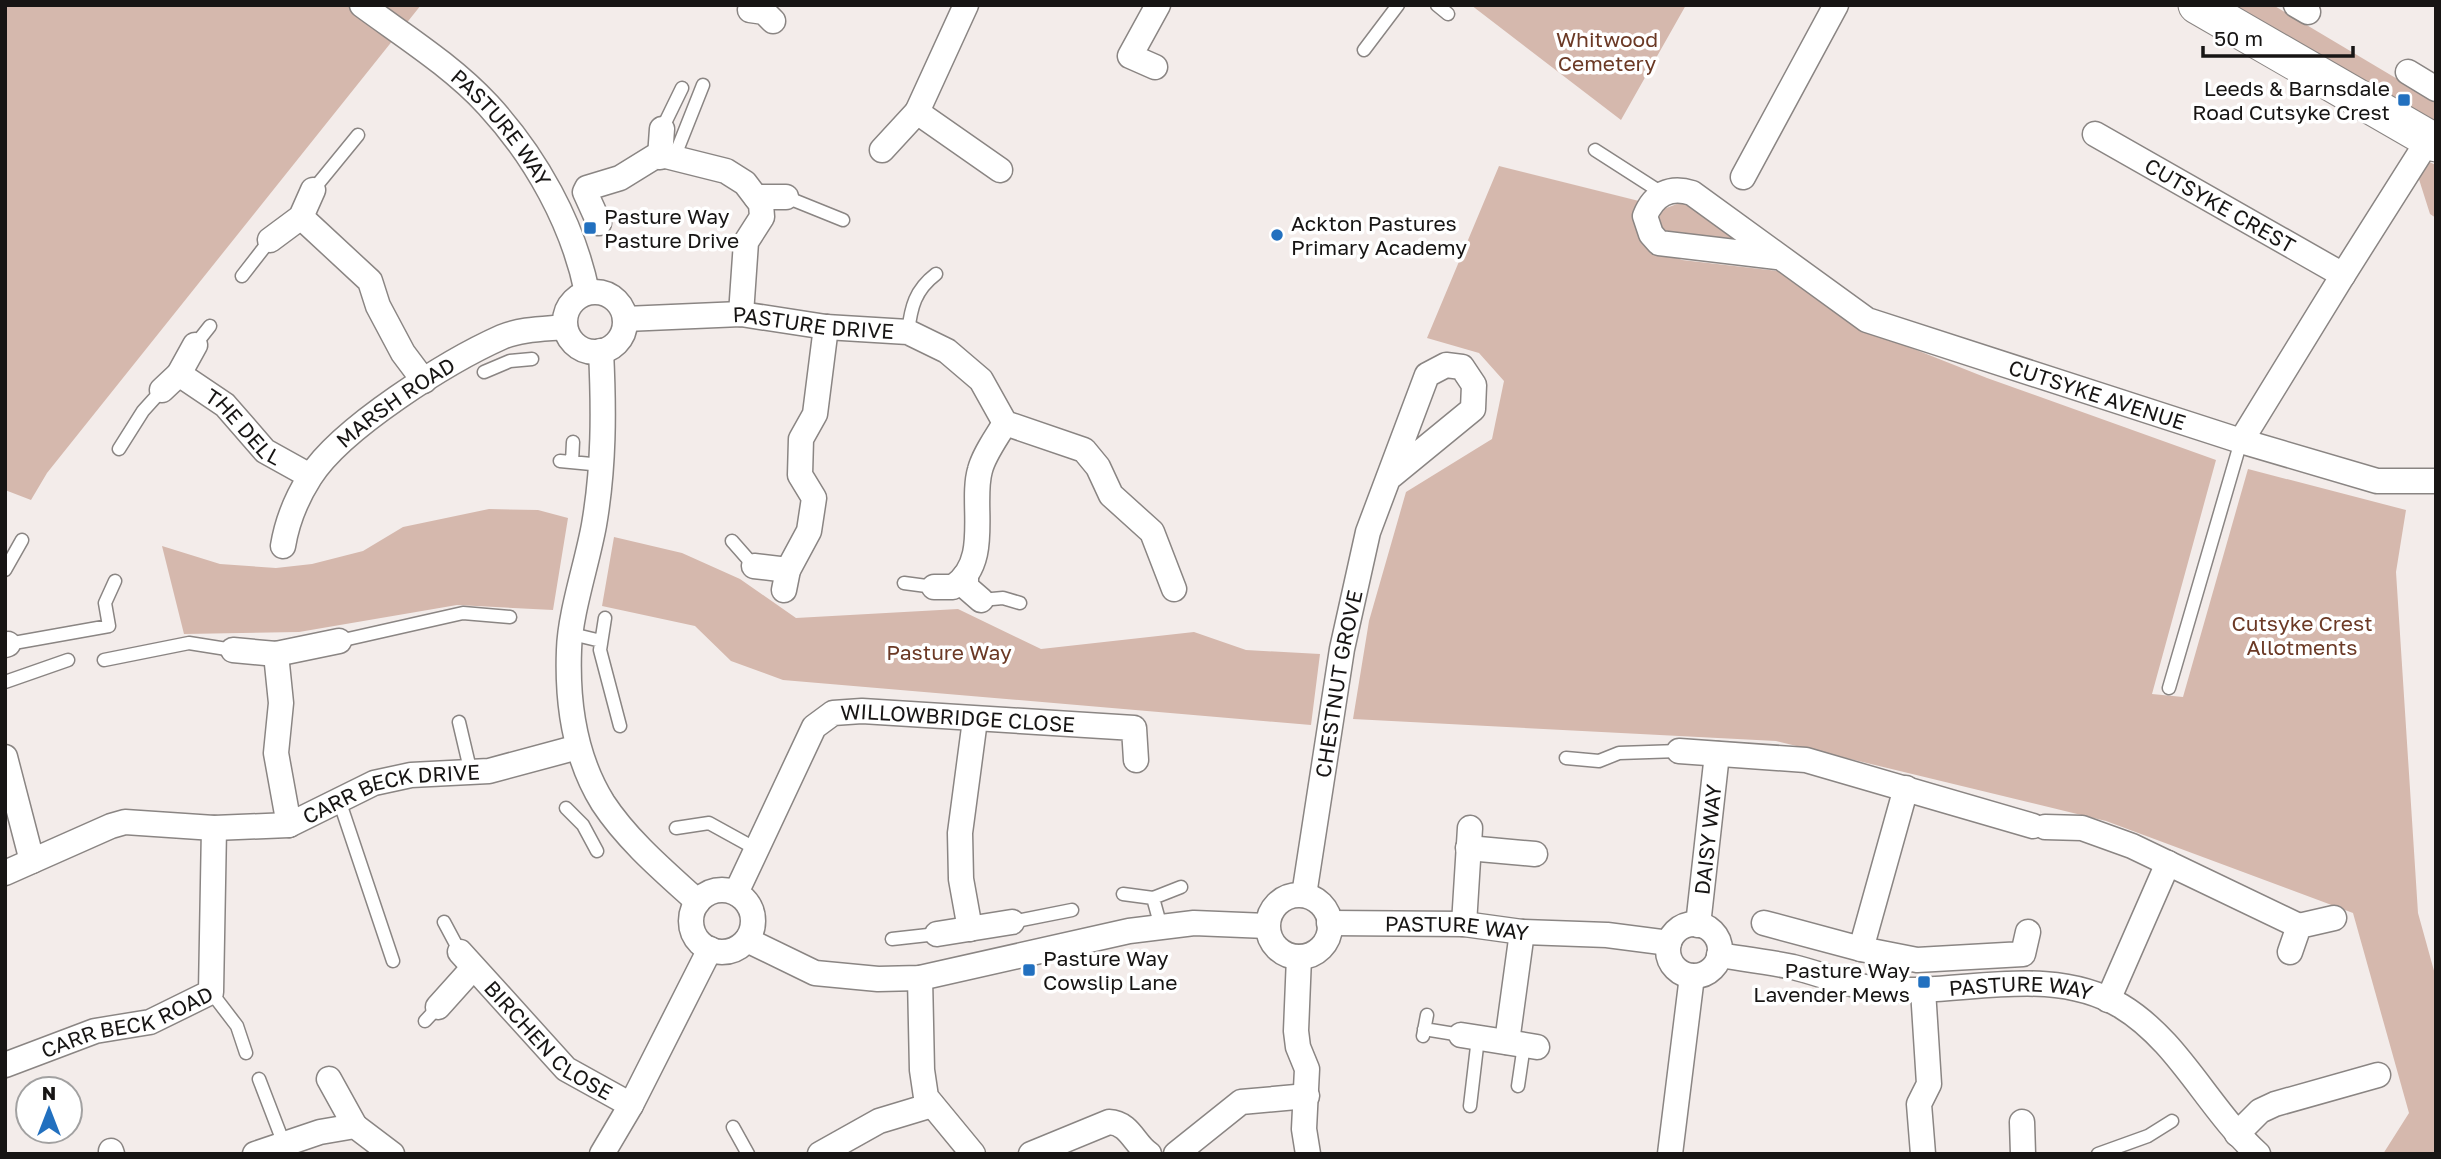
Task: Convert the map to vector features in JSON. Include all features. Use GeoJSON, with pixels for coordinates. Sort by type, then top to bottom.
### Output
{"type":"FeatureCollection","features":[{"type":"Feature","properties":{"kind":"main road"},"geometry":{"type":"LineString","coordinates":[[2197,5],[2433,141]]}},
{"type":"Feature","properties":{"kind":"street","name":"PASTURE WAY"},"geometry":{"type":"LineString","coordinates":[[362,5],[417,44],[487,104],[527,153],[557,206],[580,259],[587,292]]}},
{"type":"Feature","properties":{"kind":"street"},"geometry":{"type":"LineString","coordinates":[[881,150],[917,112],[966,5]]}},
{"type":"Feature","properties":{"kind":"street"},"geometry":{"type":"LineString","coordinates":[[1155,67],[1130,56],[1158,5]]}},
{"type":"Feature","properties":{"kind":"street"},"geometry":{"type":"LineString","coordinates":[[1743,177],[1836,5]]}},
{"type":"Feature","properties":{"kind":"street"},"geometry":{"type":"LineString","coordinates":[[2408,72],[2436,89]]}},
{"type":"Feature","properties":{"kind":"street"},"geometry":{"type":"LineString","coordinates":[[917,112],[1002,174]]}},
{"type":"Feature","properties":{"kind":"street"},"geometry":{"type":"LineString","coordinates":[[662,129],[667,157]]}},
{"type":"Feature","properties":{"kind":"street","name":"CUTSYKE CREST"},"geometry":{"type":"LineString","coordinates":[[2095,134],[2343,275]]}},
{"type":"Feature","properties":{"kind":"street"},"geometry":{"type":"LineString","coordinates":[[2241,442],[2343,275],[2433,141]]}},
{"type":"Feature","properties":{"kind":"street"},"geometry":{"type":"LineString","coordinates":[[599,223],[585,192],[587,188],[620,178],[654,157],[667,157],[726,171],[745,183],[761,204],[762,217],[746,242],[741,314]]}},
{"type":"Feature","properties":{"kind":"street","name":"CUTSYKE AVENUE"},"geometry":{"type":"LineString","coordinates":[[1777,257],[1659,243],[1651,234],[1645,216],[1654,200],[1662,193],[1680,189],[1692,193],[1867,320],[2241,442],[2377,481],[2436,481]]}},
{"type":"Feature","properties":{"kind":"street"},"geometry":{"type":"LineString","coordinates":[[270,240],[301,217],[313,190]]}},
{"type":"Feature","properties":{"kind":"street"},"geometry":{"type":"LineString","coordinates":[[755,197],[786,197]]}},
{"type":"Feature","properties":{"kind":"street"},"geometry":{"type":"LineString","coordinates":[[301,217],[370,281],[378,306],[403,353],[424,382]]}},
{"type":"Feature","properties":{"kind":"street"},"geometry":{"type":"LineString","coordinates":[[587,292],[603,293],[614,298],[622,308],[625,319],[619,340],[601,351],[579,348],[569,338],[565,327],[570,304],[587,292]]}},
{"type":"Feature","properties":{"kind":"street","name":"PASTURE DRIVE"},"geometry":{"type":"LineString","coordinates":[[625,319],[741,314],[826,327],[908,332],[947,351],[981,380],[1005,423]]}},
{"type":"Feature","properties":{"kind":"street","name":"MARSH ROAD"},"geometry":{"type":"LineString","coordinates":[[283,546],[287,522],[310,476],[349,435],[424,382],[504,336],[565,327]]}},
{"type":"Feature","properties":{"kind":"street"},"geometry":{"type":"LineString","coordinates":[[754,566],[786,580],[809,531],[814,498],[800,475],[801,439],[815,414],[826,327]]}},
{"type":"Feature","properties":{"kind":"street"},"geometry":{"type":"LineString","coordinates":[[170,382],[203,336]]}},
{"type":"Feature","properties":{"kind":"street"},"geometry":{"type":"LineString","coordinates":[[601,351],[605,431],[602,465],[594,525],[569,649],[578,747],[597,819],[647,856],[698,902]]}},
{"type":"Feature","properties":{"kind":"street","name":"THE DELL"},"geometry":{"type":"LineString","coordinates":[[170,382],[225,405],[265,452],[310,476]]}},
{"type":"Feature","properties":{"kind":"street"},"geometry":{"type":"LineString","coordinates":[[981,600],[966,587],[966,575],[979,536],[979,471],[1005,423],[1084,450],[1098,467],[1111,495],[1152,532],[1174,589]]}},
{"type":"Feature","properties":{"kind":"street","name":"CHESTNUT GROVE"},"geometry":{"type":"LineString","coordinates":[[1304,895],[1342,649],[1368,532],[1390,477]]}},
{"type":"Feature","properties":{"kind":"street"},"geometry":{"type":"LineString","coordinates":[[934,586],[953,587],[966,575]]}},
{"type":"Feature","properties":{"kind":"street"},"geometry":{"type":"LineString","coordinates":[[233,650],[276,654],[339,640]]}},
{"type":"Feature","properties":{"kind":"street"},"geometry":{"type":"LineString","coordinates":[[276,654],[281,703],[276,752],[289,825]]}},
{"type":"Feature","properties":{"kind":"street","name":"WILLOWBRIDGE CLOSE"},"geometry":{"type":"LineString","coordinates":[[736,893],[814,727],[833,713],[862,711],[1134,728],[1136,760]]}},
{"type":"Feature","properties":{"kind":"street"},"geometry":{"type":"LineString","coordinates":[[970,929],[961,879],[960,833],[975,720]]}},
{"type":"Feature","properties":{"kind":"street","name":"CARR BECK DRIVE"},"geometry":{"type":"LineString","coordinates":[[5,873],[110,826],[125,822],[214,828],[289,825],[374,783],[411,775],[471,773],[497,769],[578,747]]}},
{"type":"Feature","properties":{"kind":"street","name":"DAISY WAY"},"geometry":{"type":"LineString","coordinates":[[1679,751],[1806,760],[2039,826],[2082,828],[2168,863],[2299,926]]}},
{"type":"Feature","properties":{"kind":"street","name":"DAISY WAY"},"geometry":{"type":"LineString","coordinates":[[1698,925],[1717,754]]}},
{"type":"Feature","properties":{"kind":"street"},"geometry":{"type":"LineString","coordinates":[[5,757],[32,861]]}},
{"type":"Feature","properties":{"kind":"street"},"geometry":{"type":"LineString","coordinates":[[1861,949],[1906,788]]}},
{"type":"Feature","properties":{"kind":"street","name":"CARR BECK ROAD"},"geometry":{"type":"LineString","coordinates":[[5,1065],[95,1031],[150,1022],[211,992],[214,828]]}},
{"type":"Feature","properties":{"kind":"street"},"geometry":{"type":"LineString","coordinates":[[1464,924],[1469,838],[1535,854]]}},
{"type":"Feature","properties":{"kind":"street"},"geometry":{"type":"LineString","coordinates":[[2108,1000],[2168,863]]}},
{"type":"Feature","properties":{"kind":"street"},"geometry":{"type":"LineString","coordinates":[[719,890],[736,893],[749,905],[753,914],[754,923],[747,940],[730,951],[710,949],[696,937],[692,929],[693,910],[698,902],[719,890]]}},
{"type":"Feature","properties":{"kind":"street"},"geometry":{"type":"LineString","coordinates":[[1304,895],[1322,905],[1329,923],[1326,941],[1319,949],[1299,957],[1281,952],[1274,944],[1268,918],[1277,903],[1286,897],[1304,895]]}},
{"type":"Feature","properties":{"kind":"street"},"geometry":{"type":"LineString","coordinates":[[2290,952],[2299,926],[2334,918]]}},
{"type":"Feature","properties":{"kind":"street"},"geometry":{"type":"LineString","coordinates":[[937,934],[1012,922]]}},
{"type":"Feature","properties":{"kind":"street"},"geometry":{"type":"LineString","coordinates":[[747,940],[815,973],[878,979],[920,978],[1129,931],[1194,923],[1268,926]]}},
{"type":"Feature","properties":{"kind":"street","name":"PASTURE WAY"},"geometry":{"type":"LineString","coordinates":[[1329,923],[1464,924],[1522,932],[1606,935],[1669,943]]}},
{"type":"Feature","properties":{"kind":"street"},"geometry":{"type":"LineString","coordinates":[[1764,923],[1861,949],[1917,960],[2023,954],[2028,932]]}},
{"type":"Feature","properties":{"kind":"street"},"geometry":{"type":"LineString","coordinates":[[1682,926],[1704,926],[1717,938],[1719,955],[1706,972],[1692,976],[1678,970],[1672,963],[1669,943],[1682,926]]}},
{"type":"Feature","properties":{"kind":"street"},"geometry":{"type":"LineString","coordinates":[[1469,1036],[1523,1044],[1522,932]]}},
{"type":"Feature","properties":{"kind":"street"},"geometry":{"type":"LineString","coordinates":[[602,1154],[631,1105],[710,949]]}},
{"type":"Feature","properties":{"kind":"street","name":"PASTURE WAY"},"geometry":{"type":"LineString","coordinates":[[1719,955],[1791,967],[1878,989],[1923,990],[2024,983],[2073,986],[2121,1006],[2163,1040],[2244,1146]]}},
{"type":"Feature","properties":{"kind":"street"},"geometry":{"type":"LineString","coordinates":[[1299,957],[1296,1031],[1298,1047],[1307,1069],[1304,1129],[1308,1154]]}},
{"type":"Feature","properties":{"kind":"street","name":"BIRCHEN CLOSE"},"geometry":{"type":"LineString","coordinates":[[431,1014],[467,960],[566,1069],[631,1105]]}},
{"type":"Feature","properties":{"kind":"street"},"geometry":{"type":"LineString","coordinates":[[1670,1154],[1692,976]]}},
{"type":"Feature","properties":{"kind":"street"},"geometry":{"type":"LineString","coordinates":[[920,978],[922,1070],[926,1097],[973,1154]]}},
{"type":"Feature","properties":{"kind":"street"},"geometry":{"type":"LineString","coordinates":[[1923,990],[1929,1084],[1919,1104],[1923,1154]]}},
{"type":"Feature","properties":{"kind":"street"},"geometry":{"type":"LineString","coordinates":[[2244,1146],[2260,1111],[2275,1104],[2378,1075]]}},
{"type":"Feature","properties":{"kind":"street"},"geometry":{"type":"LineString","coordinates":[[329,1079],[355,1126],[392,1154]]}},
{"type":"Feature","properties":{"kind":"street"},"geometry":{"type":"LineString","coordinates":[[1176,1154],[1241,1102],[1307,1096]]}},
{"type":"Feature","properties":{"kind":"street"},"geometry":{"type":"LineString","coordinates":[[820,1154],[848,1148],[879,1121],[932,1105]]}},
{"type":"Feature","properties":{"kind":"street"},"geometry":{"type":"LineString","coordinates":[[1031,1154],[1110,1122],[1119,1122],[1149,1154]]}},
{"type":"Feature","properties":{"kind":"street"},"geometry":{"type":"LineString","coordinates":[[2022,1122],[2023,1154]]}},
{"type":"Feature","properties":{"kind":"street"},"geometry":{"type":"LineString","coordinates":[[255,1154],[355,1126]]}},
{"type":"Feature","properties":{"kind":"lane"},"geometry":{"type":"LineString","coordinates":[[1364,50],[1398,5]]}},
{"type":"Feature","properties":{"kind":"lane"},"geometry":{"type":"LineString","coordinates":[[1437,5],[1448,14]]}},
{"type":"Feature","properties":{"kind":"lane"},"geometry":{"type":"LineString","coordinates":[[667,157],[703,85]]}},
{"type":"Feature","properties":{"kind":"lane"},"geometry":{"type":"LineString","coordinates":[[662,129],[682,88]]}},
{"type":"Feature","properties":{"kind":"lane"},"geometry":{"type":"LineString","coordinates":[[313,190],[358,135]]}},
{"type":"Feature","properties":{"kind":"lane"},"geometry":{"type":"LineString","coordinates":[[1595,150],[1662,193]]}},
{"type":"Feature","properties":{"kind":"lane"},"geometry":{"type":"LineString","coordinates":[[786,197],[843,220]]}},
{"type":"Feature","properties":{"kind":"lane"},"geometry":{"type":"LineString","coordinates":[[242,276],[270,240]]}},
{"type":"Feature","properties":{"kind":"lane"},"geometry":{"type":"LineString","coordinates":[[908,332],[918,281],[936,274]]}},
{"type":"Feature","properties":{"kind":"lane"},"geometry":{"type":"LineString","coordinates":[[504,336],[510,361]]}},
{"type":"Feature","properties":{"kind":"lane"},"geometry":{"type":"LineString","coordinates":[[484,372],[510,361],[532,359]]}},
{"type":"Feature","properties":{"kind":"lane"},"geometry":{"type":"LineString","coordinates":[[119,449],[143,411],[170,382]]}},
{"type":"Feature","properties":{"kind":"lane"},"geometry":{"type":"LineString","coordinates":[[573,442],[566,462],[602,465]]}},
{"type":"Feature","properties":{"kind":"lane"},"geometry":{"type":"LineString","coordinates":[[2169,688],[2241,442]]}},
{"type":"Feature","properties":{"kind":"lane"},"geometry":{"type":"LineString","coordinates":[[5,570],[22,540]]}},
{"type":"Feature","properties":{"kind":"lane"},"geometry":{"type":"LineString","coordinates":[[732,541],[754,566]]}},
{"type":"Feature","properties":{"kind":"lane"},"geometry":{"type":"LineString","coordinates":[[7,644],[109,626],[105,603],[115,581]]}},
{"type":"Feature","properties":{"kind":"lane"},"geometry":{"type":"LineString","coordinates":[[904,583],[934,586]]}},
{"type":"Feature","properties":{"kind":"lane"},"geometry":{"type":"LineString","coordinates":[[981,600],[1003,598],[1020,603]]}},
{"type":"Feature","properties":{"kind":"lane"},"geometry":{"type":"LineString","coordinates":[[339,640],[463,613],[510,617]]}},
{"type":"Feature","properties":{"kind":"lane"},"geometry":{"type":"LineString","coordinates":[[605,618],[601,640],[604,676],[620,726]]}},
{"type":"Feature","properties":{"kind":"lane"},"geometry":{"type":"LineString","coordinates":[[572,634],[601,640]]}},
{"type":"Feature","properties":{"kind":"lane"},"geometry":{"type":"LineString","coordinates":[[104,660],[189,643],[233,650]]}},
{"type":"Feature","properties":{"kind":"lane"},"geometry":{"type":"LineString","coordinates":[[5,682],[68,660]]}},
{"type":"Feature","properties":{"kind":"lane"},"geometry":{"type":"LineString","coordinates":[[459,722],[471,773]]}},
{"type":"Feature","properties":{"kind":"lane","name":"DAISY WAY"},"geometry":{"type":"LineString","coordinates":[[1566,758],[1599,761],[1619,753],[1679,751]]}},
{"type":"Feature","properties":{"kind":"lane"},"geometry":{"type":"LineString","coordinates":[[339,800],[393,961]]}},
{"type":"Feature","properties":{"kind":"lane"},"geometry":{"type":"LineString","coordinates":[[566,808],[597,819],[597,851]]}},
{"type":"Feature","properties":{"kind":"lane"},"geometry":{"type":"LineString","coordinates":[[676,828],[709,823],[758,850]]}},
{"type":"Feature","properties":{"kind":"lane"},"geometry":{"type":"LineString","coordinates":[[1123,894],[1153,898],[1181,887]]}},
{"type":"Feature","properties":{"kind":"lane"},"geometry":{"type":"LineString","coordinates":[[1153,898],[1161,927]]}},
{"type":"Feature","properties":{"kind":"lane"},"geometry":{"type":"LineString","coordinates":[[1012,922],[1072,910]]}},
{"type":"Feature","properties":{"kind":"lane"},"geometry":{"type":"LineString","coordinates":[[444,922],[467,960]]}},
{"type":"Feature","properties":{"kind":"lane"},"geometry":{"type":"LineString","coordinates":[[892,939],[937,934]]}},
{"type":"Feature","properties":{"kind":"lane"},"geometry":{"type":"LineString","coordinates":[[211,992],[237,1026],[246,1053]]}},
{"type":"Feature","properties":{"kind":"lane"},"geometry":{"type":"LineString","coordinates":[[1427,1015],[1424,1033],[1469,1036],[1470,1106]]}},
{"type":"Feature","properties":{"kind":"lane"},"geometry":{"type":"LineString","coordinates":[[1518,1086],[1523,1044]]}},
{"type":"Feature","properties":{"kind":"lane"},"geometry":{"type":"LineString","coordinates":[[259,1079],[284,1144]]}},
{"type":"Feature","properties":{"kind":"lane"},"geometry":{"type":"LineString","coordinates":[[2098,1154],[2148,1136],[2172,1121]]}},
{"type":"Feature","properties":{"kind":"lane"},"geometry":{"type":"LineString","coordinates":[[733,1127],[748,1154]]}},
{"type":"Feature","properties":{"kind":"green space"},"geometry":{"type":"Polygon","coordinates":[[[5,5],[421,5],[47,473],[31,500],[5,490],[5,5]]]}},
{"type":"Feature","properties":{"kind":"green space","name":"Whitwood Cemetery"},"geometry":{"type":"Polygon","coordinates":[[[1471,5],[1686,5],[1621,120],[1471,5]]]}},
{"type":"Feature","properties":{"kind":"green space"},"geometry":{"type":"Polygon","coordinates":[[[2230,5],[2273,5],[2436,102],[2436,130],[2230,5]]]}},
{"type":"Feature","properties":{"kind":"green space"},"geometry":{"type":"Polygon","coordinates":[[[2429,162],[2436,165],[2436,218],[2430,214],[2417,173],[2429,162]]]}},
{"type":"Feature","properties":{"kind":"green space","name":"Cutsyke Crest Allotments"},"geometry":{"type":"Polygon","coordinates":[[[1499,166],[1643,202],[1636,224],[1643,245],[1682,260],[1778,271],[1866,330],[1987,378],[2216,460],[2152,694],[2183,697],[2248,469],[2406,510],[2396,572],[2418,913],[2436,978],[2436,1154],[2383,1154],[2409,1113],[2353,913],[2106,821],[1776,741],[1353,719],[1369,621],[1406,492],[1492,439],[1504,381],[1479,353],[1427,338],[1499,166]]]}},
{"type":"Feature","properties":{"kind":"green space"},"geometry":{"type":"Polygon","coordinates":[[[1685,201],[1745,246],[1662,232],[1658,221],[1661,210],[1685,201]]]}},
{"type":"Feature","properties":{"kind":"green space"},"geometry":{"type":"Polygon","coordinates":[[[489,509],[538,510],[568,518],[553,610],[457,605],[299,632],[184,634],[162,546],[220,564],[276,568],[312,564],[363,551],[403,527],[489,509]]]}},
{"type":"Feature","properties":{"kind":"green space","name":"Pasture Way"},"geometry":{"type":"Polygon","coordinates":[[[614,537],[682,553],[740,579],[796,618],[958,609],[1041,649],[1194,632],[1246,650],[1320,654],[1311,725],[783,680],[731,661],[695,626],[602,606],[614,537]]]}},
{"type":"Feature","properties":{"kind":"place","name":"Leeds & Barnsdale Road Cutsyke Crest"},"geometry":{"type":"Point","coordinates":[2404,100]}},
{"type":"Feature","properties":{"kind":"place","name":"Pasture Way Pasture Drive"},"geometry":{"type":"Point","coordinates":[590,228]}},
{"type":"Feature","properties":{"kind":"place","name":"Ackton Pastures Primary Academy"},"geometry":{"type":"Point","coordinates":[1277,235]}},
{"type":"Feature","properties":{"kind":"place","name":"Pasture Way Cowslip Lane"},"geometry":{"type":"Point","coordinates":[1029,970]}},
{"type":"Feature","properties":{"kind":"place","name":"Pasture Way Lavender Mews"},"geometry":{"type":"Point","coordinates":[1924,982]}}]}
